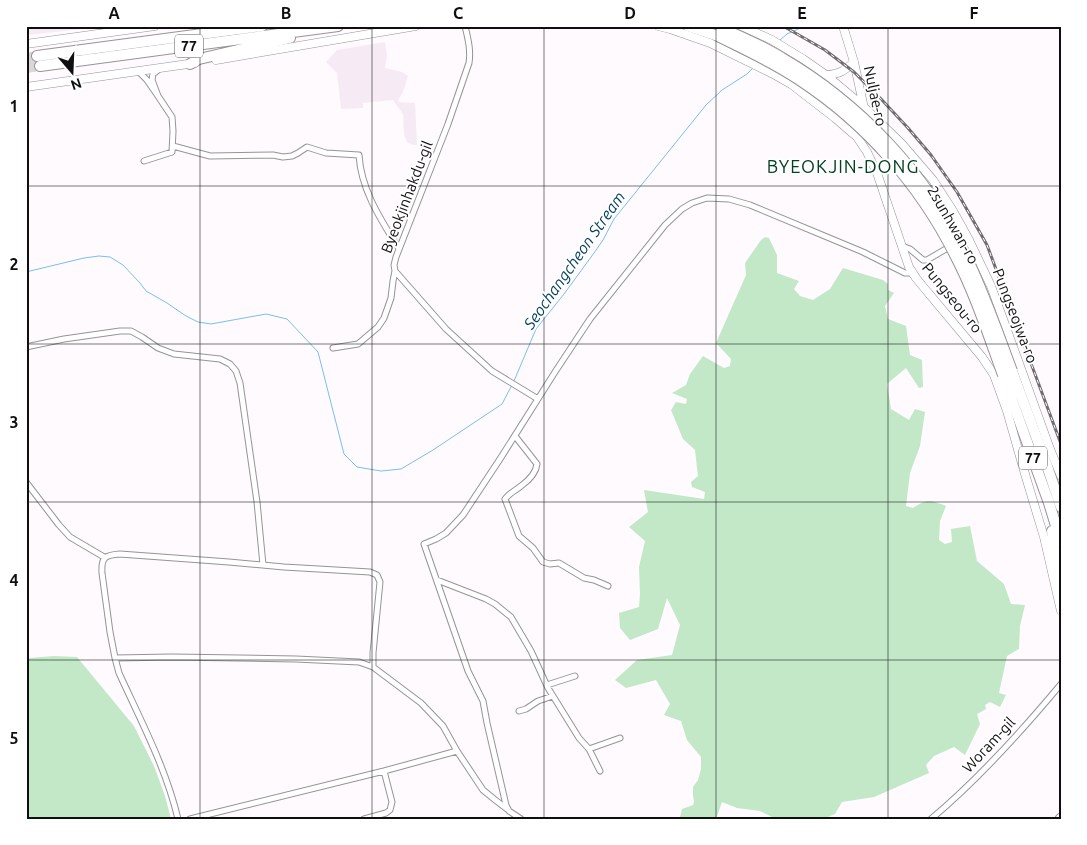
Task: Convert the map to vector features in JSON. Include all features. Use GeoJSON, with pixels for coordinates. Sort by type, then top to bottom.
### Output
{"type":"FeatureCollection","features":[{"type":"Feature","properties":{"kind":"highway","name":"77"},"geometry":{"type":"LineString","coordinates":[[262,26],[38,61],[338,26]]}},
{"type":"Feature","properties":{"kind":"highway"},"geometry":{"type":"LineString","coordinates":[[190,64],[200,59],[342,26]]}},
{"type":"Feature","properties":{"kind":"highway","name":"2sunhwan-ro"},"geometry":{"type":"LineString","coordinates":[[688,26],[719,30],[818,92],[861,128],[892,160],[926,205],[955,254],[1047,466],[1061,507]]}},
{"type":"Feature","properties":{"kind":"highway","name":"2sunhwan-ro"},"geometry":{"type":"LineString","coordinates":[[1008,373],[1061,542]]}},
{"type":"Feature","properties":{"kind":"highway"},"geometry":{"type":"LineString","coordinates":[[1049,503],[1055,556],[1061,581]]}},
{"type":"Feature","properties":{"kind":"street"},"geometry":{"type":"LineString","coordinates":[[26,44],[155,26]]}},
{"type":"Feature","properties":{"kind":"street"},"geometry":{"type":"LineString","coordinates":[[26,87],[190,64],[416,26]]}},
{"type":"Feature","properties":{"kind":"street","name":"Byeokjinhakdu-gil"},"geometry":{"type":"LineString","coordinates":[[333,348],[358,344],[378,327],[387,311],[391,298],[395,271],[394,265],[448,124],[469,63],[470,56],[465,26]]}},
{"type":"Feature","properties":{"kind":"street","name":"Pungseou-ro"},"geometry":{"type":"LineString","coordinates":[[658,26],[710,43],[791,84],[835,118],[860,142],[867,152],[877,173],[913,273],[986,362],[994,375],[1007,411],[1044,537],[1061,611]]}},
{"type":"Feature","properties":{"kind":"street","name":"Pungseojwa-ro"},"geometry":{"type":"LineString","coordinates":[[741,26],[772,40],[835,82],[902,144],[933,180],[953,211],[991,286],[1061,476]]}},
{"type":"Feature","properties":{"kind":"street","name":"Nuljae-ro"},"geometry":{"type":"LineString","coordinates":[[843,26],[854,62],[877,173]]}},
{"type":"Feature","properties":{"kind":"street"},"geometry":{"type":"LineString","coordinates":[[826,75],[838,74],[854,62]]}},
{"type":"Feature","properties":{"kind":"street"},"geometry":{"type":"LineString","coordinates":[[158,96],[152,77],[155,72],[163,68]]}},
{"type":"Feature","properties":{"kind":"street"},"geometry":{"type":"LineString","coordinates":[[138,71],[147,80],[172,117],[172,152],[144,161]]}},
{"type":"Feature","properties":{"kind":"street"},"geometry":{"type":"LineString","coordinates":[[808,97],[820,102],[830,98],[838,92],[835,82]]}},
{"type":"Feature","properties":{"kind":"street"},"geometry":{"type":"LineString","coordinates":[[845,127],[860,132],[867,126]]}},
{"type":"Feature","properties":{"kind":"street"},"geometry":{"type":"LineString","coordinates":[[172,146],[210,156],[272,155],[283,157],[298,154],[307,147],[326,153],[359,155],[360,169],[369,197],[400,249]]}},
{"type":"Feature","properties":{"kind":"street"},"geometry":{"type":"LineString","coordinates":[[509,810],[504,796],[483,701],[468,671],[424,544],[446,533],[463,515],[590,319],[665,225],[682,209],[707,198],[723,198],[750,205],[863,252],[905,273],[913,273]]}},
{"type":"Feature","properties":{"kind":"street"},"geometry":{"type":"LineString","coordinates":[[902,246],[927,260],[967,237]]}},
{"type":"Feature","properties":{"kind":"street"},"geometry":{"type":"LineString","coordinates":[[395,271],[446,329],[492,371],[538,399]]}},
{"type":"Feature","properties":{"kind":"street"},"geometry":{"type":"LineString","coordinates":[[26,347],[64,339],[131,331],[158,348],[174,354],[220,359],[230,364],[236,371],[240,383],[257,502],[263,565]]}},
{"type":"Feature","properties":{"kind":"street"},"geometry":{"type":"LineString","coordinates":[[515,436],[537,464],[536,470],[522,486],[507,495],[505,499],[519,536],[533,548],[543,562],[550,564],[559,563],[588,580],[594,580],[608,586]]}},
{"type":"Feature","properties":{"kind":"street"},"geometry":{"type":"LineString","coordinates":[[26,482],[70,537],[104,557]]}},
{"type":"Feature","properties":{"kind":"street"},"geometry":{"type":"LineString","coordinates":[[178,819],[165,776],[115,658],[102,573],[101,563],[104,557],[110,554],[120,554],[370,572],[377,575],[380,582],[373,667]]}},
{"type":"Feature","properties":{"kind":"street"},"geometry":{"type":"LineString","coordinates":[[437,580],[486,599],[511,617],[531,651],[553,696],[579,738],[589,749],[600,770]]}},
{"type":"Feature","properties":{"kind":"street"},"geometry":{"type":"LineString","coordinates":[[115,658],[296,658],[359,662],[373,667],[421,703],[442,726],[483,790],[521,819]]}},
{"type":"Feature","properties":{"kind":"street"},"geometry":{"type":"LineString","coordinates":[[547,685],[575,676]]}},
{"type":"Feature","properties":{"kind":"street","name":"Woram-gil"},"geometry":{"type":"LineString","coordinates":[[931,819],[981,774],[1061,684]]}},
{"type":"Feature","properties":{"kind":"street"},"geometry":{"type":"LineString","coordinates":[[519,711],[553,696]]}},
{"type":"Feature","properties":{"kind":"street"},"geometry":{"type":"LineString","coordinates":[[589,749],[620,738]]}},
{"type":"Feature","properties":{"kind":"street"},"geometry":{"type":"LineString","coordinates":[[190,819],[457,751]]}},
{"type":"Feature","properties":{"kind":"street"},"geometry":{"type":"LineString","coordinates":[[364,819],[386,813],[390,810],[392,802],[384,770]]}},
{"type":"Feature","properties":{"kind":"shaded area"},"geometry":{"type":"Polygon","coordinates":[[[30,26],[109,26],[27,35],[30,26]]]}},
{"type":"Feature","properties":{"kind":"shaded area"},"geometry":{"type":"Polygon","coordinates":[[[385,42],[387,56],[385,68],[402,72],[408,76],[403,92],[398,100],[399,102],[415,103],[417,145],[407,142],[404,134],[403,114],[393,100],[363,103],[363,108],[341,109],[337,73],[326,62],[337,50],[385,42]]]}},
{"type":"Feature","properties":{"kind":"green space"},"geometry":{"type":"Polygon","coordinates":[[[765,237],[769,238],[777,255],[777,273],[799,281],[794,289],[800,296],[813,300],[830,289],[843,268],[883,280],[888,284],[888,290],[894,293],[885,306],[888,319],[906,326],[910,355],[922,360],[923,387],[919,388],[906,368],[887,384],[891,409],[909,420],[915,409],[925,412],[920,446],[910,473],[906,506],[913,508],[929,501],[946,506],[940,521],[939,540],[945,544],[952,542],[951,529],[970,526],[977,561],[1004,584],[1011,604],[1025,605],[1020,626],[1019,649],[1007,656],[999,693],[1006,695],[1000,707],[990,702],[985,705],[986,709],[977,714],[980,724],[965,755],[954,747],[934,756],[926,765],[929,773],[874,797],[842,802],[835,814],[823,819],[776,819],[760,811],[737,808],[722,802],[716,819],[677,819],[680,817],[682,809],[693,805],[693,787],[698,780],[701,769],[701,757],[687,740],[681,721],[664,715],[670,704],[656,680],[626,688],[615,680],[637,660],[672,655],[680,625],[667,598],[658,629],[630,640],[620,628],[619,613],[639,607],[639,567],[645,541],[629,527],[648,512],[644,490],[704,499],[705,492],[692,487],[691,482],[698,476],[695,450],[683,439],[671,410],[676,402],[686,404],[687,399],[672,393],[686,385],[690,374],[703,356],[724,368],[730,366],[731,359],[716,343],[746,275],[745,263],[765,237]]]}},
{"type":"Feature","properties":{"kind":"green space"},"geometry":{"type":"Polygon","coordinates":[[[77,657],[134,726],[154,766],[171,819],[26,819],[26,661],[29,658],[77,657]]]}},
{"type":"Feature","properties":{"kind":"waterway","name":"Seochangcheon Stream"},"geometry":{"type":"LineString","coordinates":[[780,40],[787,34],[805,26]]}},
{"type":"Feature","properties":{"kind":"waterway","name":"Seochangcheon Stream"},"geometry":{"type":"LineString","coordinates":[[514,381],[536,329],[594,253],[614,219],[706,105],[722,90],[753,68]]}},
{"type":"Feature","properties":{"kind":"waterway","name":"Seochangcheon Stream"},"geometry":{"type":"LineString","coordinates":[[26,272],[84,258],[110,257],[123,265],[146,291],[198,322],[211,324],[266,314],[287,319],[318,352],[344,454],[357,467],[381,471],[401,469],[502,404],[512,385]]}},
{"type":"Feature","properties":{"kind":"tunnel"},"geometry":{"type":"LineString","coordinates":[[26,58],[37,56]]}},
{"type":"Feature","properties":{"kind":"tunnel"},"geometry":{"type":"LineString","coordinates":[[26,68],[40,66]]}},
{"type":"Feature","properties":{"kind":"railway"},"geometry":{"type":"LineString","coordinates":[[783,26],[825,50],[854,72],[908,128],[931,155],[957,192],[987,245],[1061,444]]}},
{"type":"Feature","properties":{"kind":"district","name":"BYEOKJIN-DONG"},"geometry":{"type":"Point","coordinates":[843,167]}}]}
